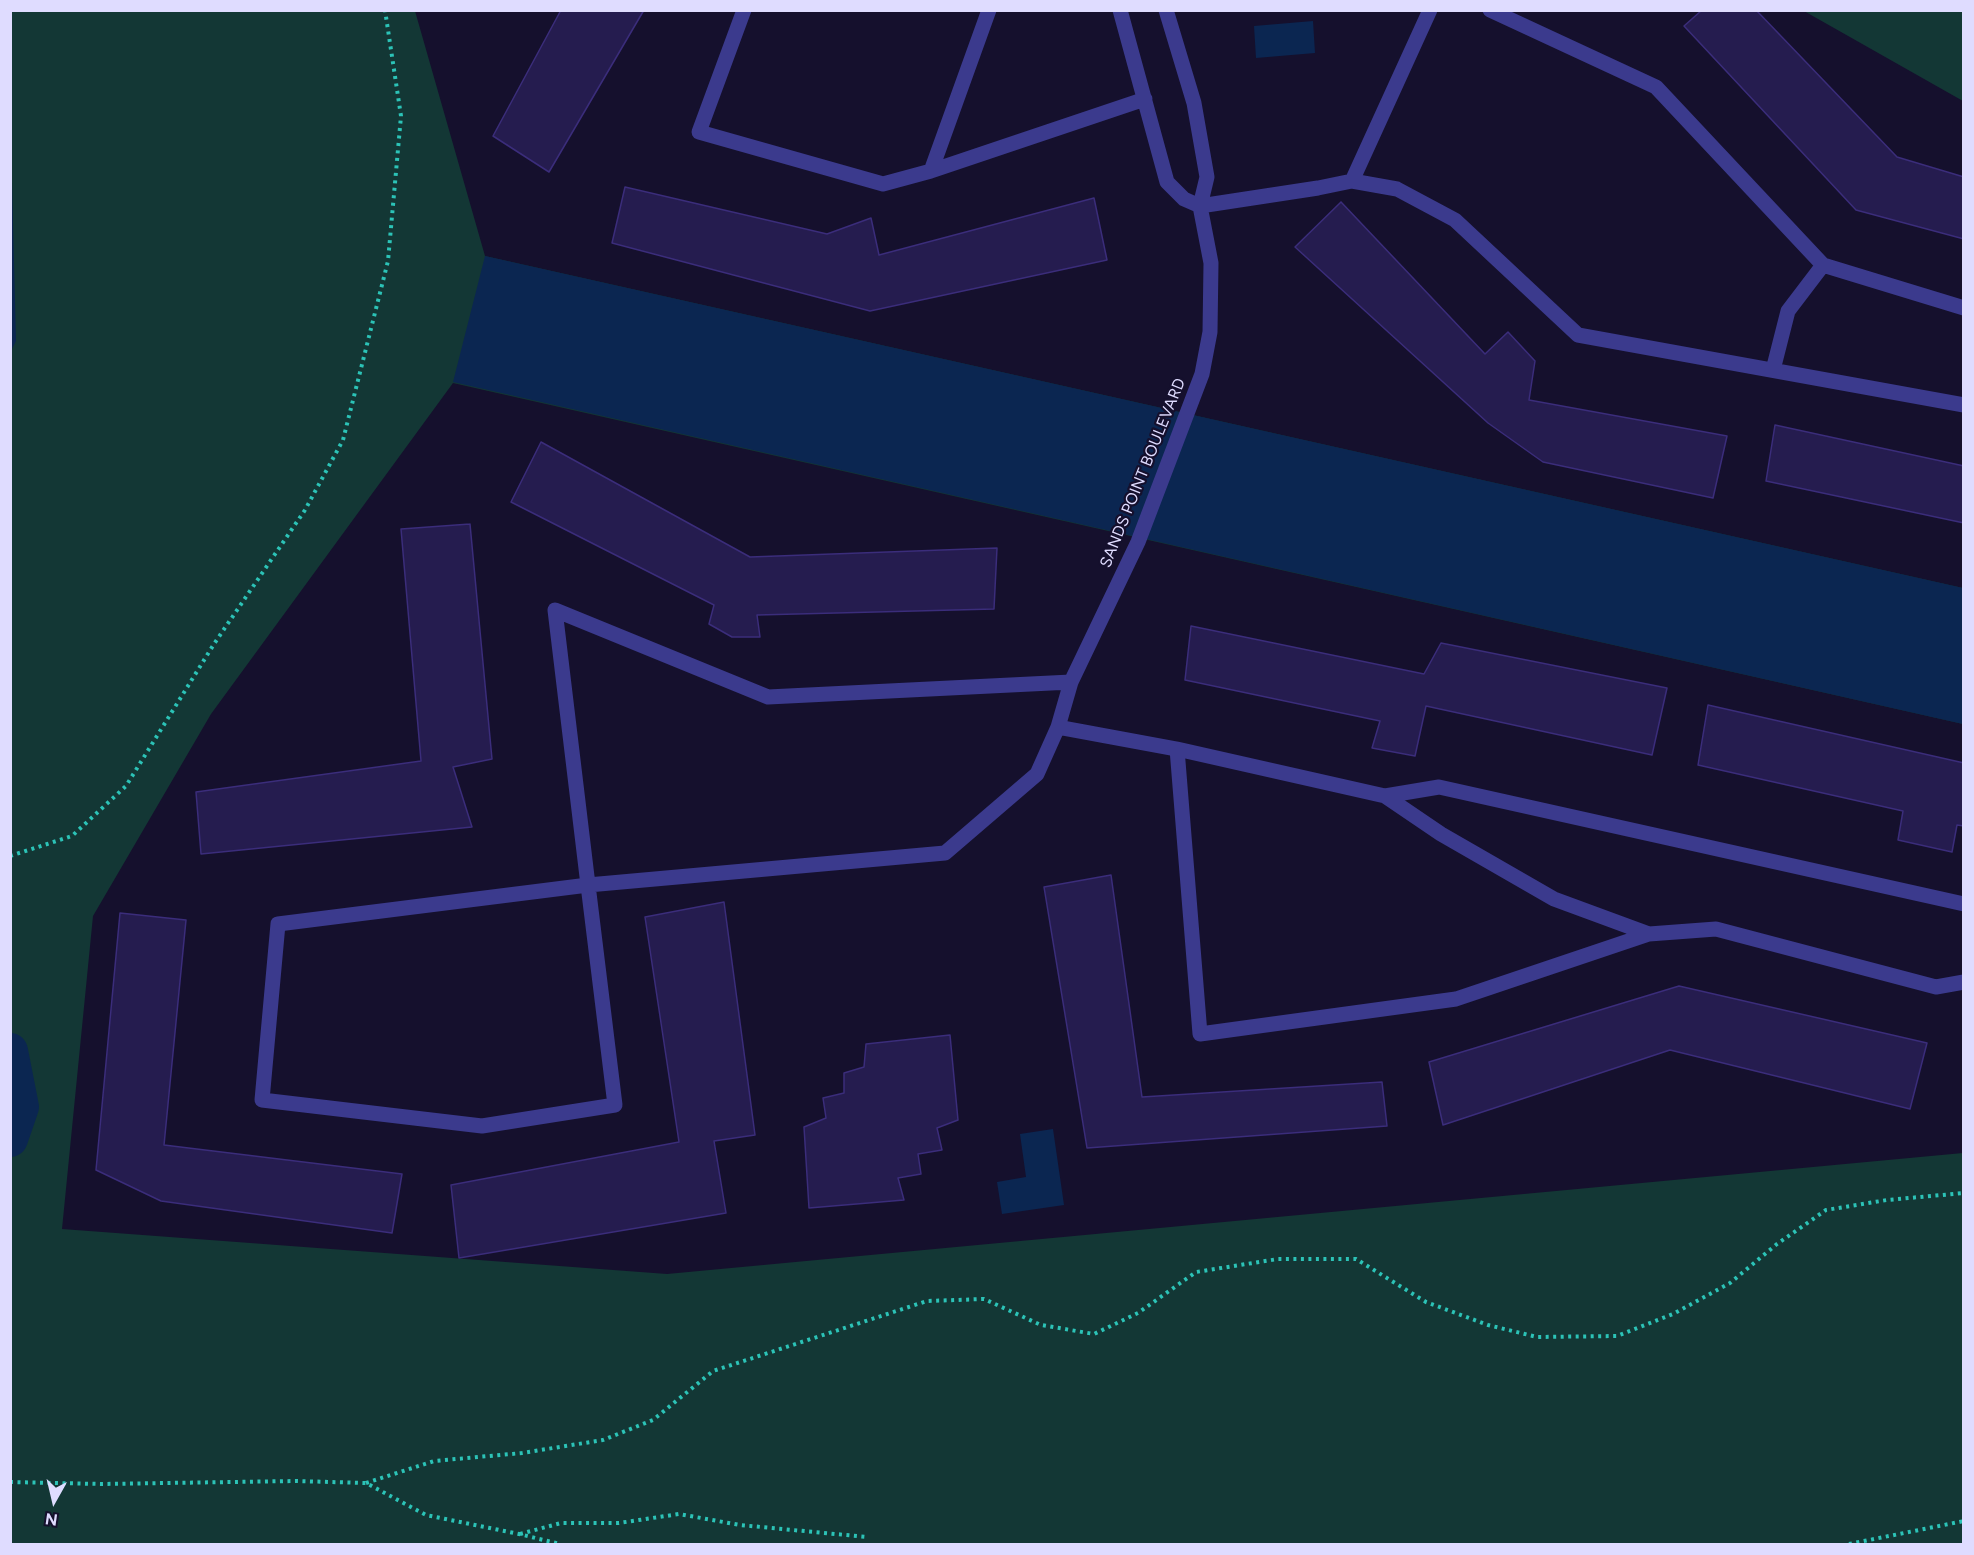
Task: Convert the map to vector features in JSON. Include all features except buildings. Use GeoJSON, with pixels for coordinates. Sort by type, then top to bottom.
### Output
{"type":"FeatureCollection","features":[{"type":"Feature","properties":{"kind":"lane"},"geometry":{"type":"LineString","coordinates":[[744,10],[699,132],[884,184],[931,171],[1145,99]]}},
{"type":"Feature","properties":{"kind":"lane"},"geometry":{"type":"LineString","coordinates":[[931,171],[989,10]]}},
{"type":"Feature","properties":{"kind":"lane"},"geometry":{"type":"LineString","coordinates":[[1120,10],[1167,182],[1184,199],[1200,206],[1352,181],[1397,189],[1455,220],[1578,335],[1964,405]]}},
{"type":"Feature","properties":{"kind":"lane","name":"SANDS POINT BOULEVARD"},"geometry":{"type":"LineString","coordinates":[[588,885],[945,853],[1036,774],[1058,727],[1071,682],[1138,542],[1202,374],[1209,332],[1211,263],[1200,206],[1208,177],[1194,103],[1166,10]]}},
{"type":"Feature","properties":{"kind":"lane"},"geometry":{"type":"LineString","coordinates":[[1352,181],[1430,10]]}},
{"type":"Feature","properties":{"kind":"lane"},"geometry":{"type":"LineString","coordinates":[[1490,10],[1656,87],[1823,265],[1964,308]]}},
{"type":"Feature","properties":{"kind":"lane"},"geometry":{"type":"LineString","coordinates":[[1773,370],[1788,311],[1823,265]]}},
{"type":"Feature","properties":{"kind":"lane"},"geometry":{"type":"LineString","coordinates":[[588,885],[278,924],[262,1100],[482,1126],[615,1105],[555,610],[768,698],[1071,682]]}},
{"type":"Feature","properties":{"kind":"lane"},"geometry":{"type":"LineString","coordinates":[[1058,727],[1177,749],[1385,796],[1441,834],[1554,899],[1649,934]]}},
{"type":"Feature","properties":{"kind":"lane"},"geometry":{"type":"LineString","coordinates":[[1177,749],[1200,1034],[1456,999],[1649,934],[1716,929],[1936,987],[1964,982]]}},
{"type":"Feature","properties":{"kind":"lane"},"geometry":{"type":"LineString","coordinates":[[1385,796],[1439,787],[1964,904]]}},
{"type":"Feature","properties":{"kind":"path"},"geometry":{"type":"LineString","coordinates":[[10,856],[72,836],[126,786],[214,644],[305,510],[343,440],[388,261],[401,116],[385,10]]}},
{"type":"Feature","properties":{"kind":"path"},"geometry":{"type":"LineString","coordinates":[[10,1482],[102,1484],[296,1481],[366,1483],[434,1461],[522,1453],[603,1440],[653,1420],[713,1371],[927,1301],[984,1299],[1041,1325],[1094,1334],[1138,1314],[1196,1272],[1278,1259],[1356,1259],[1426,1302],[1488,1325],[1537,1337],[1617,1336],[1673,1314],[1730,1282],[1777,1244],[1826,1210],[1887,1200],[1964,1193]]}},
{"type":"Feature","properties":{"kind":"path"},"geometry":{"type":"LineString","coordinates":[[366,1483],[426,1515],[560,1545]]}},
{"type":"Feature","properties":{"kind":"path"},"geometry":{"type":"LineString","coordinates":[[519,1534],[561,1523],[619,1523],[679,1514],[740,1525],[867,1537]]}},
{"type":"Feature","properties":{"kind":"path"},"geometry":{"type":"LineString","coordinates":[[1849,1545],[1964,1521]]}},
{"type":"Feature","properties":{"kind":"green space"},"geometry":{"type":"Polygon","coordinates":[[[11,11],[415,11],[485,256],[1963,588],[1963,724],[453,383],[211,714],[93,916],[62,1229],[667,1274],[1963,1153],[1963,1544],[11,1544],[11,11]]]}},
{"type":"Feature","properties":{"kind":"green space"},"geometry":{"type":"Polygon","coordinates":[[[1804,11],[1963,11],[1963,101],[1804,11]]]}},
{"type":"Feature","properties":{"kind":"water"},"geometry":{"type":"Polygon","coordinates":[[[1313,21],[1315,53],[1256,58],[1254,26],[1313,21]]]}},
{"type":"Feature","properties":{"kind":"water"},"geometry":{"type":"Polygon","coordinates":[[[11,143],[16,341],[10,351],[11,143]]]}},
{"type":"Feature","properties":{"kind":"water"},"geometry":{"type":"Polygon","coordinates":[[[485,256],[1963,588],[1963,724],[453,382],[485,256]]]}},
{"type":"Feature","properties":{"kind":"water"},"geometry":{"type":"Polygon","coordinates":[[[1053,1129],[1064,1205],[1002,1214],[997,1182],[1026,1177],[1020,1134],[1053,1129]]]}},
{"type":"Feature","properties":{"kind":"waterway"},"geometry":{"type":"LineString","coordinates":[[10,1051],[21,1107],[10,1139]]}}]}
